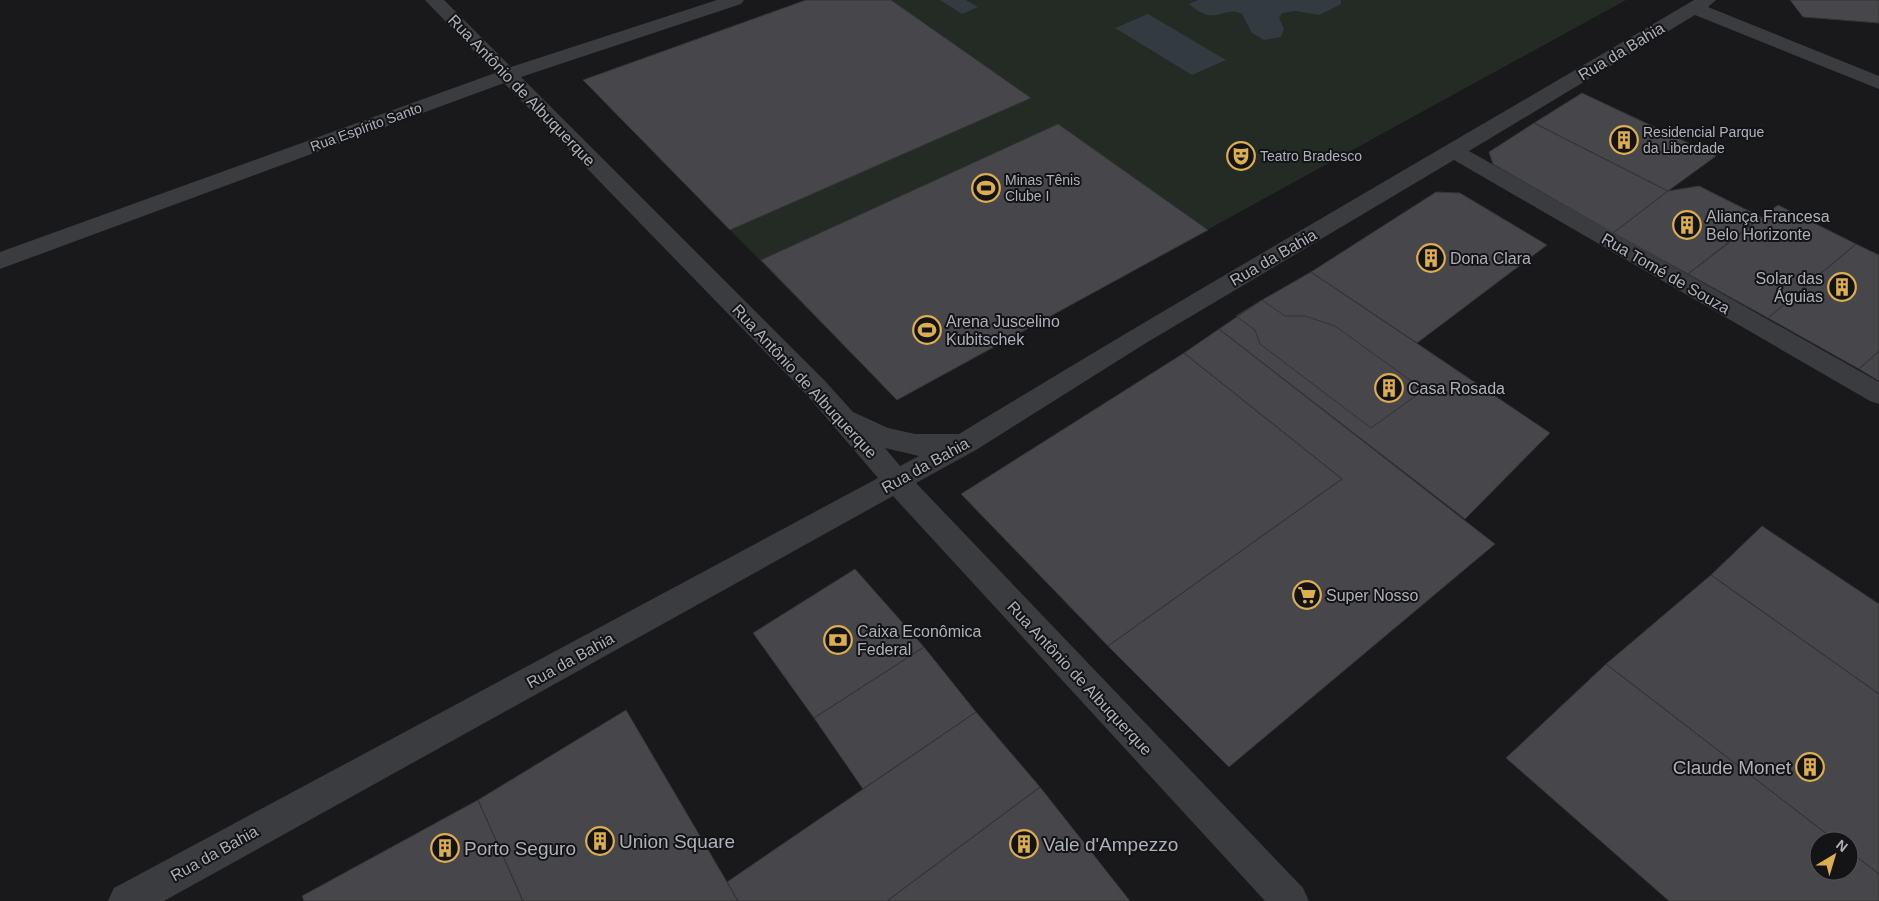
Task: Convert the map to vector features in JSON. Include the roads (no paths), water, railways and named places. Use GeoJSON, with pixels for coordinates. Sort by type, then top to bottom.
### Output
{"type":"FeatureCollection","features":[{"type":"Feature","properties":{"kind":"street","name":"Rua Antônio de Albuquerque"},"geometry":{"type":"LineString","coordinates":[[434,0],[816,388],[897,481],[1290,901]]}},
{"type":"Feature","properties":{"kind":"street","name":"Rua Espírito Santo"},"geometry":{"type":"LineString","coordinates":[[0,261],[506,75],[735,0]]}},
{"type":"Feature","properties":{"kind":"street"},"geometry":{"type":"LineString","coordinates":[[1701,4],[1879,83]]}},
{"type":"Feature","properties":{"kind":"street","name":"Rua da Bahia"},"geometry":{"type":"LineString","coordinates":[[127,901],[966,443],[1137,337],[1701,4]]}},
{"type":"Feature","properties":{"kind":"street","name":"Rua Tomé de Souza"},"geometry":{"type":"LineString","coordinates":[[1454,151],[1879,394]]}},
{"type":"Feature","properties":{"kind":"street"},"geometry":{"type":"LineString","coordinates":[[838,413],[867,430],[895,442],[923,447],[966,443]]}},
{"type":"Feature","properties":{"kind":"place","name":"Residencial Parque da Liberdade"},"geometry":{"type":"Point","coordinates":[1624,140]}},
{"type":"Feature","properties":{"kind":"place","name":"Teatro Bradesco"},"geometry":{"type":"Point","coordinates":[1241,156]}},
{"type":"Feature","properties":{"kind":"place","name":"Minas Tênis Clube I"},"geometry":{"type":"Point","coordinates":[986,188]}},
{"type":"Feature","properties":{"kind":"place","name":"Aliança Francesa Belo Horizonte"},"geometry":{"type":"Point","coordinates":[1687,225]}},
{"type":"Feature","properties":{"kind":"place","name":"Dona Clara"},"geometry":{"type":"Point","coordinates":[1431,258]}},
{"type":"Feature","properties":{"kind":"place","name":"Solar das Águias"},"geometry":{"type":"Point","coordinates":[1842,287]}},
{"type":"Feature","properties":{"kind":"place","name":"Arena Juscelino Kubitschek"},"geometry":{"type":"Point","coordinates":[927,330]}},
{"type":"Feature","properties":{"kind":"place","name":"Casa Rosada"},"geometry":{"type":"Point","coordinates":[1389,388]}},
{"type":"Feature","properties":{"kind":"place","name":"Super Nosso"},"geometry":{"type":"Point","coordinates":[1307,595]}},
{"type":"Feature","properties":{"kind":"place","name":"Caixa Econômica Federal"},"geometry":{"type":"Point","coordinates":[838,640]}},
{"type":"Feature","properties":{"kind":"place","name":"Claude Monet"},"geometry":{"type":"Point","coordinates":[1810,767]}},
{"type":"Feature","properties":{"kind":"place","name":"Union Square"},"geometry":{"type":"Point","coordinates":[600,841]}},
{"type":"Feature","properties":{"kind":"place","name":"Vale d'Ampezzo"},"geometry":{"type":"Point","coordinates":[1024,844]}},
{"type":"Feature","properties":{"kind":"place","name":"Porto Seguro"},"geometry":{"type":"Point","coordinates":[445,848]}}]}
